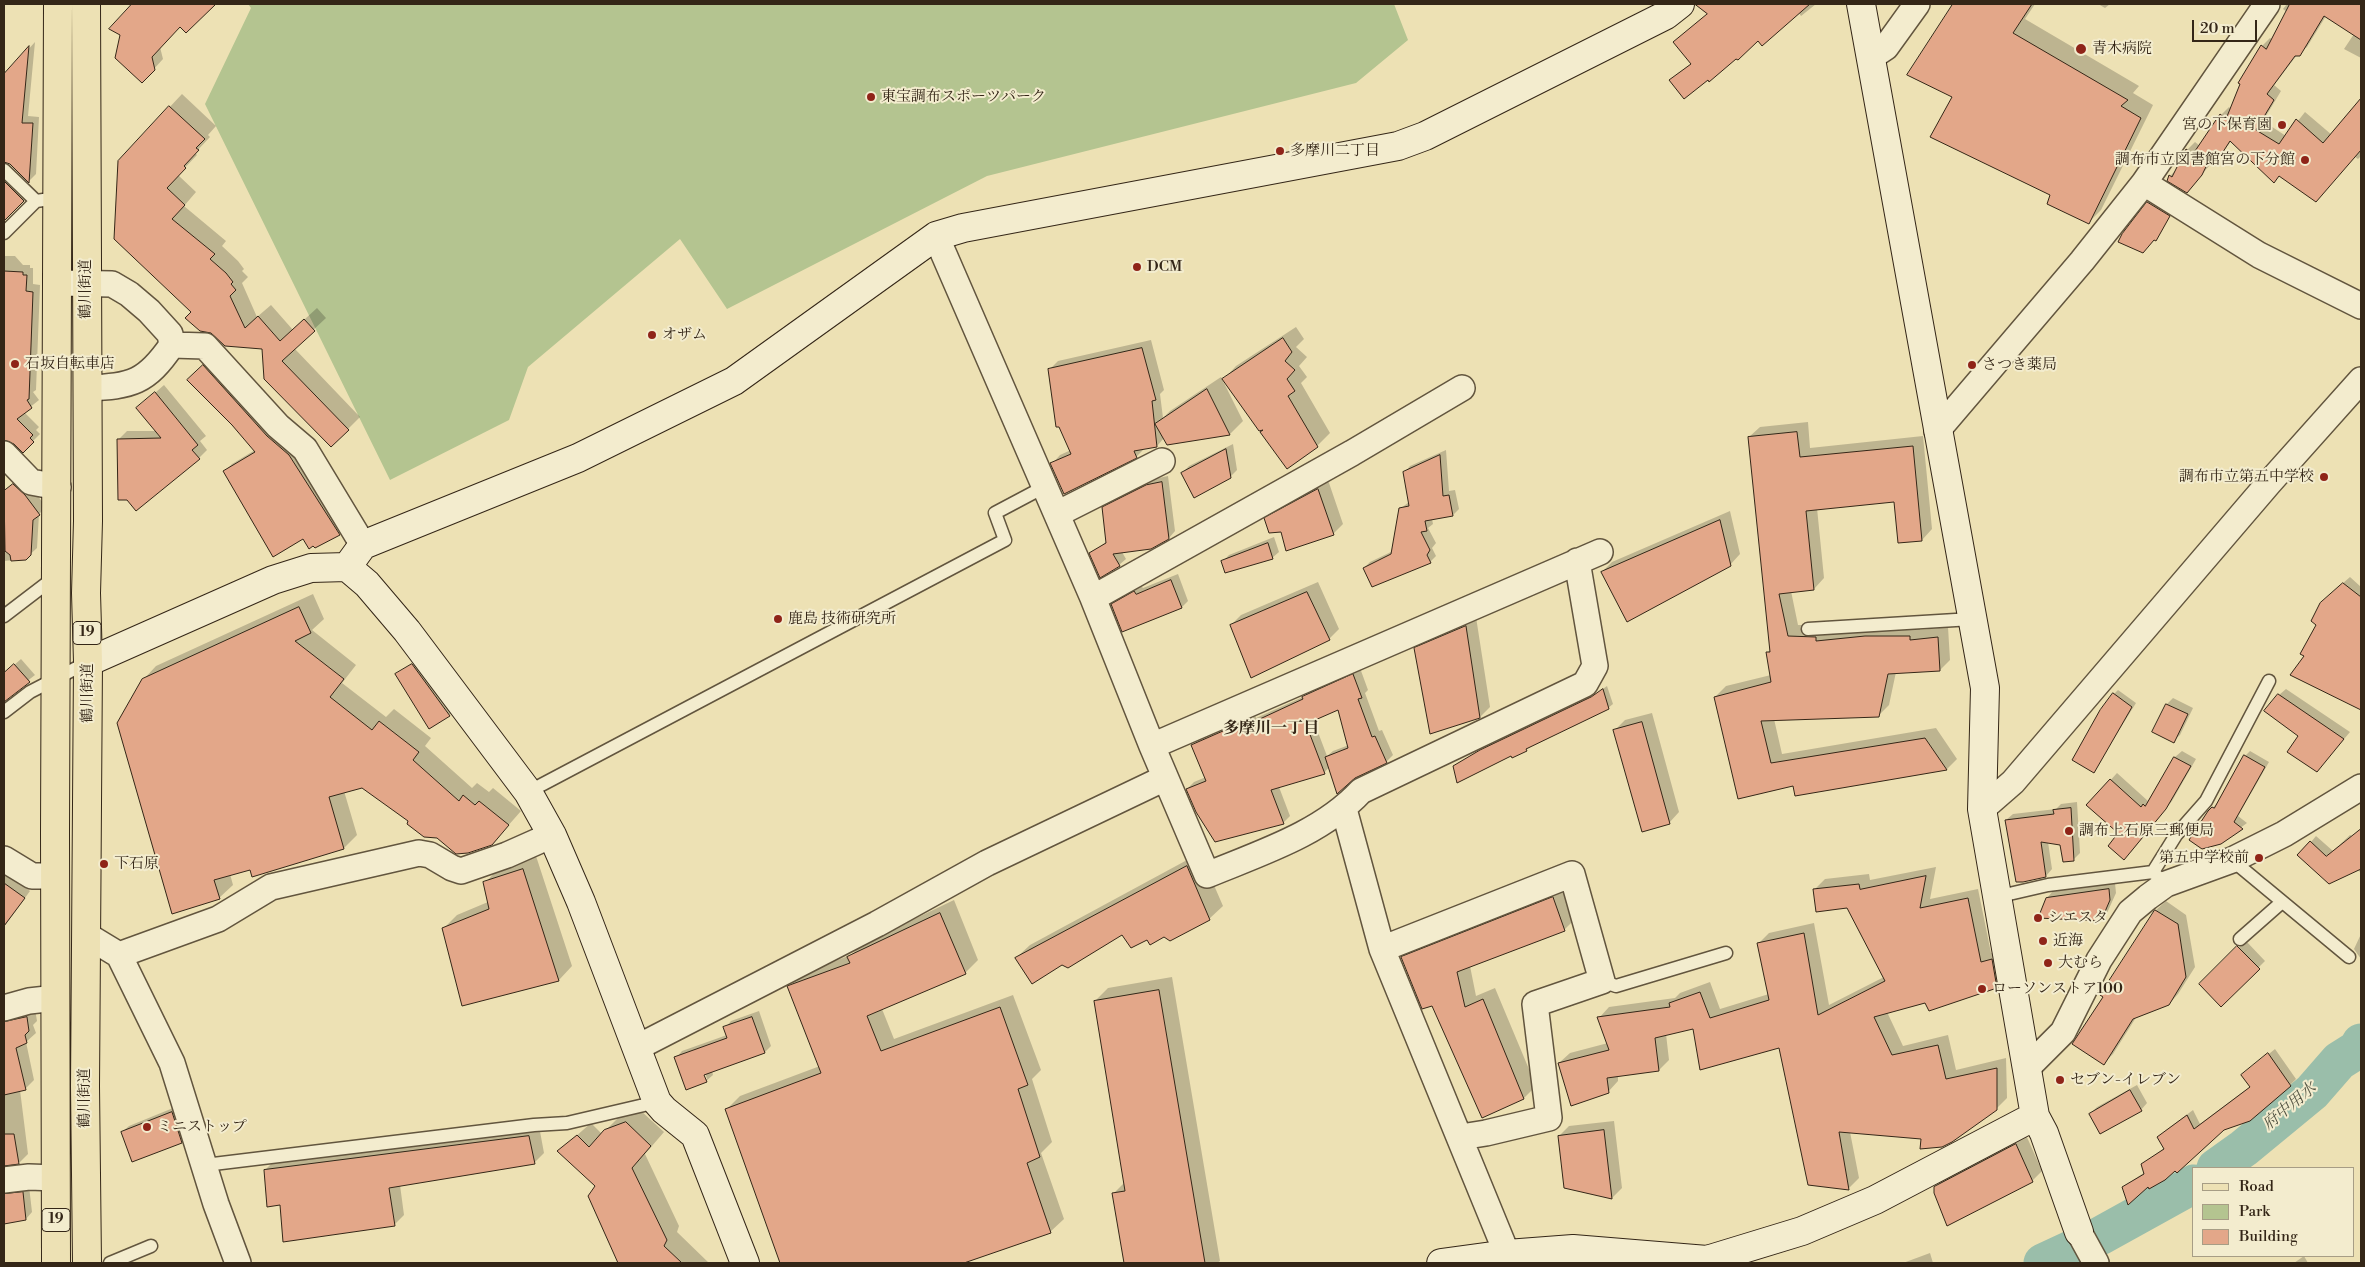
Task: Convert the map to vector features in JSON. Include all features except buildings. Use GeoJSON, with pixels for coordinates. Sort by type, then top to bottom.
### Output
{"type":"FeatureCollection","features":[{"type":"Feature","properties":{"kind":"main road","name":"鶴川街道"},"geometry":{"type":"LineString","coordinates":[[56,1263],[55,578],[58,487],[58,283],[47,199],[58,4]]}},
{"type":"Feature","properties":{"kind":"main road","name":"鶴川街道"},"geometry":{"type":"LineString","coordinates":[[86,4],[86,593],[88,662],[85,1086],[87,1263]]}},
{"type":"Feature","properties":{"kind":"street"},"geometry":{"type":"LineString","coordinates":[[347,566],[364,545],[578,458],[734,381],[936,236],[963,228],[1398,146],[1425,136],[1666,15],[1680,4]]}},
{"type":"Feature","properties":{"kind":"street"},"geometry":{"type":"LineString","coordinates":[[1861,4],[1985,688],[1982,809],[2035,1116],[2044,1133],[2079,1232],[2096,1263]]}},
{"type":"Feature","properties":{"kind":"street"},"geometry":{"type":"LineString","coordinates":[[1871,56],[1886,47],[1917,4]]}},
{"type":"Feature","properties":{"kind":"street"},"geometry":{"type":"LineString","coordinates":[[1937,431],[2082,261],[2144,183],[2267,4]]}},
{"type":"Feature","properties":{"kind":"street"},"geometry":{"type":"LineString","coordinates":[[2144,183],[2259,254],[2361,306]]}},
{"type":"Feature","properties":{"kind":"street"},"geometry":{"type":"LineString","coordinates":[[936,236],[1093,598],[1165,778],[1207,875],[1289,841],[1344,809],[1361,791],[1585,684],[1595,666],[1577,561]]}},
{"type":"Feature","properties":{"kind":"street"},"geometry":{"type":"LineString","coordinates":[[58,283],[112,284],[150,310],[170,334],[172,345],[158,364],[141,379],[119,386],[87,388]]}},
{"type":"Feature","properties":{"kind":"street"},"geometry":{"type":"LineString","coordinates":[[172,345],[205,346],[278,426],[305,448],[364,545]]}},
{"type":"Feature","properties":{"kind":"street"},"geometry":{"type":"LineString","coordinates":[[1982,809],[2013,782],[2269,483],[2361,380]]}},
{"type":"Feature","properties":{"kind":"street"},"geometry":{"type":"LineString","coordinates":[[1093,598],[1352,453],[1462,388]]}},
{"type":"Feature","properties":{"kind":"street"},"geometry":{"type":"LineString","coordinates":[[1057,514],[1162,461]]}},
{"type":"Feature","properties":{"kind":"street"},"geometry":{"type":"LineString","coordinates":[[8,468],[31,482],[58,487]]}},
{"type":"Feature","properties":{"kind":"street"},"geometry":{"type":"LineString","coordinates":[[1152,746],[1600,552]]}},
{"type":"Feature","properties":{"kind":"street"},"geometry":{"type":"LineString","coordinates":[[88,662],[273,580],[311,568],[347,566],[367,584],[407,631],[528,792],[552,835],[638,1047],[657,1102],[664,1110],[695,1134],[745,1263]]}},
{"type":"Feature","properties":{"kind":"street"},"geometry":{"type":"LineString","coordinates":[[638,1047],[877,924],[987,863],[1165,778]]}},
{"type":"Feature","properties":{"kind":"street"},"geometry":{"type":"LineString","coordinates":[[2027,1068],[2063,1032],[2098,960],[2130,912],[2159,878],[2232,860],[2284,834],[2359,792]]}},
{"type":"Feature","properties":{"kind":"street"},"geometry":{"type":"LineString","coordinates":[[1344,809],[1382,949],[1461,1137],[1507,1254]]}},
{"type":"Feature","properties":{"kind":"street"},"geometry":{"type":"LineString","coordinates":[[119,955],[218,919],[271,887],[418,852],[430,855],[461,871],[507,855],[552,835]]}},
{"type":"Feature","properties":{"kind":"street"},"geometry":{"type":"LineString","coordinates":[[4,859],[32,876],[55,876]]}},
{"type":"Feature","properties":{"kind":"street"},"geometry":{"type":"LineString","coordinates":[[1382,949],[1572,874],[1602,981],[1535,1004],[1549,1118],[1461,1137]]}},
{"type":"Feature","properties":{"kind":"street"},"geometry":{"type":"LineString","coordinates":[[86,935],[119,955],[172,1063],[216,1204],[238,1263]]}},
{"type":"Feature","properties":{"kind":"street"},"geometry":{"type":"LineString","coordinates":[[4,1008],[28,1001],[56,998]]}},
{"type":"Feature","properties":{"kind":"street"},"geometry":{"type":"LineString","coordinates":[[1440,1263],[1507,1254],[1573,1249],[1712,1262],[1802,1231],[1875,1200],[2035,1116]]}},
{"type":"Feature","properties":{"kind":"street"},"geometry":{"type":"LineString","coordinates":[[4,1180],[28,1177],[56,1178]]}},
{"type":"Feature","properties":{"kind":"lane"},"geometry":{"type":"LineString","coordinates":[[4,170],[47,199],[4,233]]}},
{"type":"Feature","properties":{"kind":"lane"},"geometry":{"type":"LineString","coordinates":[[528,792],[1005,540],[995,513],[1044,487]]}},
{"type":"Feature","properties":{"kind":"lane"},"geometry":{"type":"LineString","coordinates":[[4,616],[55,578]]}},
{"type":"Feature","properties":{"kind":"lane"},"geometry":{"type":"LineString","coordinates":[[1808,629],[1972,619]]}},
{"type":"Feature","properties":{"kind":"lane"},"geometry":{"type":"LineString","coordinates":[[4,712],[30,692],[88,662]]}},
{"type":"Feature","properties":{"kind":"lane"},"geometry":{"type":"LineString","coordinates":[[1996,897],[2048,885],[2159,878],[2176,835],[2206,801],[2268,681]]}},
{"type":"Feature","properties":{"kind":"lane"},"geometry":{"type":"LineString","coordinates":[[2232,860],[2349,957]]}},
{"type":"Feature","properties":{"kind":"lane"},"geometry":{"type":"LineString","coordinates":[[2240,939],[2282,902]]}},
{"type":"Feature","properties":{"kind":"lane"},"geometry":{"type":"LineString","coordinates":[[1602,981],[1616,986],[1726,953]]}},
{"type":"Feature","properties":{"kind":"lane"},"geometry":{"type":"LineString","coordinates":[[205,1165],[524,1126],[567,1123],[657,1102]]}},
{"type":"Feature","properties":{"kind":"lane"},"geometry":{"type":"LineString","coordinates":[[110,1263],[151,1246]]}},
{"type":"Feature","properties":{"kind":"green space"},"geometry":{"type":"Polygon","coordinates":[[[248,4],[1394,4],[1408,40],[1356,83],[987,176],[727,309],[680,239],[528,367],[509,420],[390,480],[205,104],[251,8],[248,4]]]}},
{"type":"Feature","properties":{"kind":"waterway","name":"府中用水"},"geometry":{"type":"LineString","coordinates":[[2217,1167],[2244,1148],[2312,1092],[2339,1061],[2358,1049],[2361,1043]]}},
{"type":"Feature","properties":{"kind":"waterway","name":"府中用水"},"geometry":{"type":"LineString","coordinates":[[2100,1236],[2192,1185]]}},
{"type":"Feature","properties":{"kind":"waterway","name":"府中用水"},"geometry":{"type":"LineString","coordinates":[[2043,1263],[2071,1250]]}},
{"type":"Feature","properties":{"kind":"place","name":"青木病院"},"geometry":{"type":"Point","coordinates":[2081,49]}},
{"type":"Feature","properties":{"kind":"place","name":"東宝調布スポーツパーク"},"geometry":{"type":"Point","coordinates":[871,97]}},
{"type":"Feature","properties":{"kind":"place","name":"宮の下保育園"},"geometry":{"type":"Point","coordinates":[2282,125]}},
{"type":"Feature","properties":{"kind":"place","name":"多摩川二丁目"},"geometry":{"type":"Point","coordinates":[1280,151]}},
{"type":"Feature","properties":{"kind":"place","name":"調布市立図書館宮の下分館"},"geometry":{"type":"Point","coordinates":[2305,160]}},
{"type":"Feature","properties":{"kind":"place","name":"DCM"},"geometry":{"type":"Point","coordinates":[1137,267]}},
{"type":"Feature","properties":{"kind":"place","name":"オザム"},"geometry":{"type":"Point","coordinates":[652,335]}},
{"type":"Feature","properties":{"kind":"place","name":"石坂自転車店"},"geometry":{"type":"Point","coordinates":[15,364]}},
{"type":"Feature","properties":{"kind":"place","name":"さつき薬局"},"geometry":{"type":"Point","coordinates":[1972,365]}},
{"type":"Feature","properties":{"kind":"place","name":"調布市立第五中学校"},"geometry":{"type":"Point","coordinates":[2324,477]}},
{"type":"Feature","properties":{"kind":"place","name":"鹿島 技術研究所"},"geometry":{"type":"Point","coordinates":[778,619]}},
{"type":"Feature","properties":{"kind":"place","name":"調布上石原三郵便局"},"geometry":{"type":"Point","coordinates":[2069,831]}},
{"type":"Feature","properties":{"kind":"place","name":"第五中学校前"},"geometry":{"type":"Point","coordinates":[2259,858]}},
{"type":"Feature","properties":{"kind":"place","name":"下石原"},"geometry":{"type":"Point","coordinates":[104,864]}},
{"type":"Feature","properties":{"kind":"place","name":"シエスタ"},"geometry":{"type":"Point","coordinates":[2038,918]}},
{"type":"Feature","properties":{"kind":"place","name":"近海"},"geometry":{"type":"Point","coordinates":[2043,941]}},
{"type":"Feature","properties":{"kind":"place","name":"大むら"},"geometry":{"type":"Point","coordinates":[2048,963]}},
{"type":"Feature","properties":{"kind":"place","name":"ローソンストア100"},"geometry":{"type":"Point","coordinates":[1982,989]}},
{"type":"Feature","properties":{"kind":"place","name":"セブン-イレブン"},"geometry":{"type":"Point","coordinates":[2060,1080]}},
{"type":"Feature","properties":{"kind":"place","name":"ミニストップ"},"geometry":{"type":"Point","coordinates":[147,1127]}},
{"type":"Feature","properties":{"kind":"district","name":"多摩川一丁目"},"geometry":{"type":"Point","coordinates":[1271,729]}}]}
